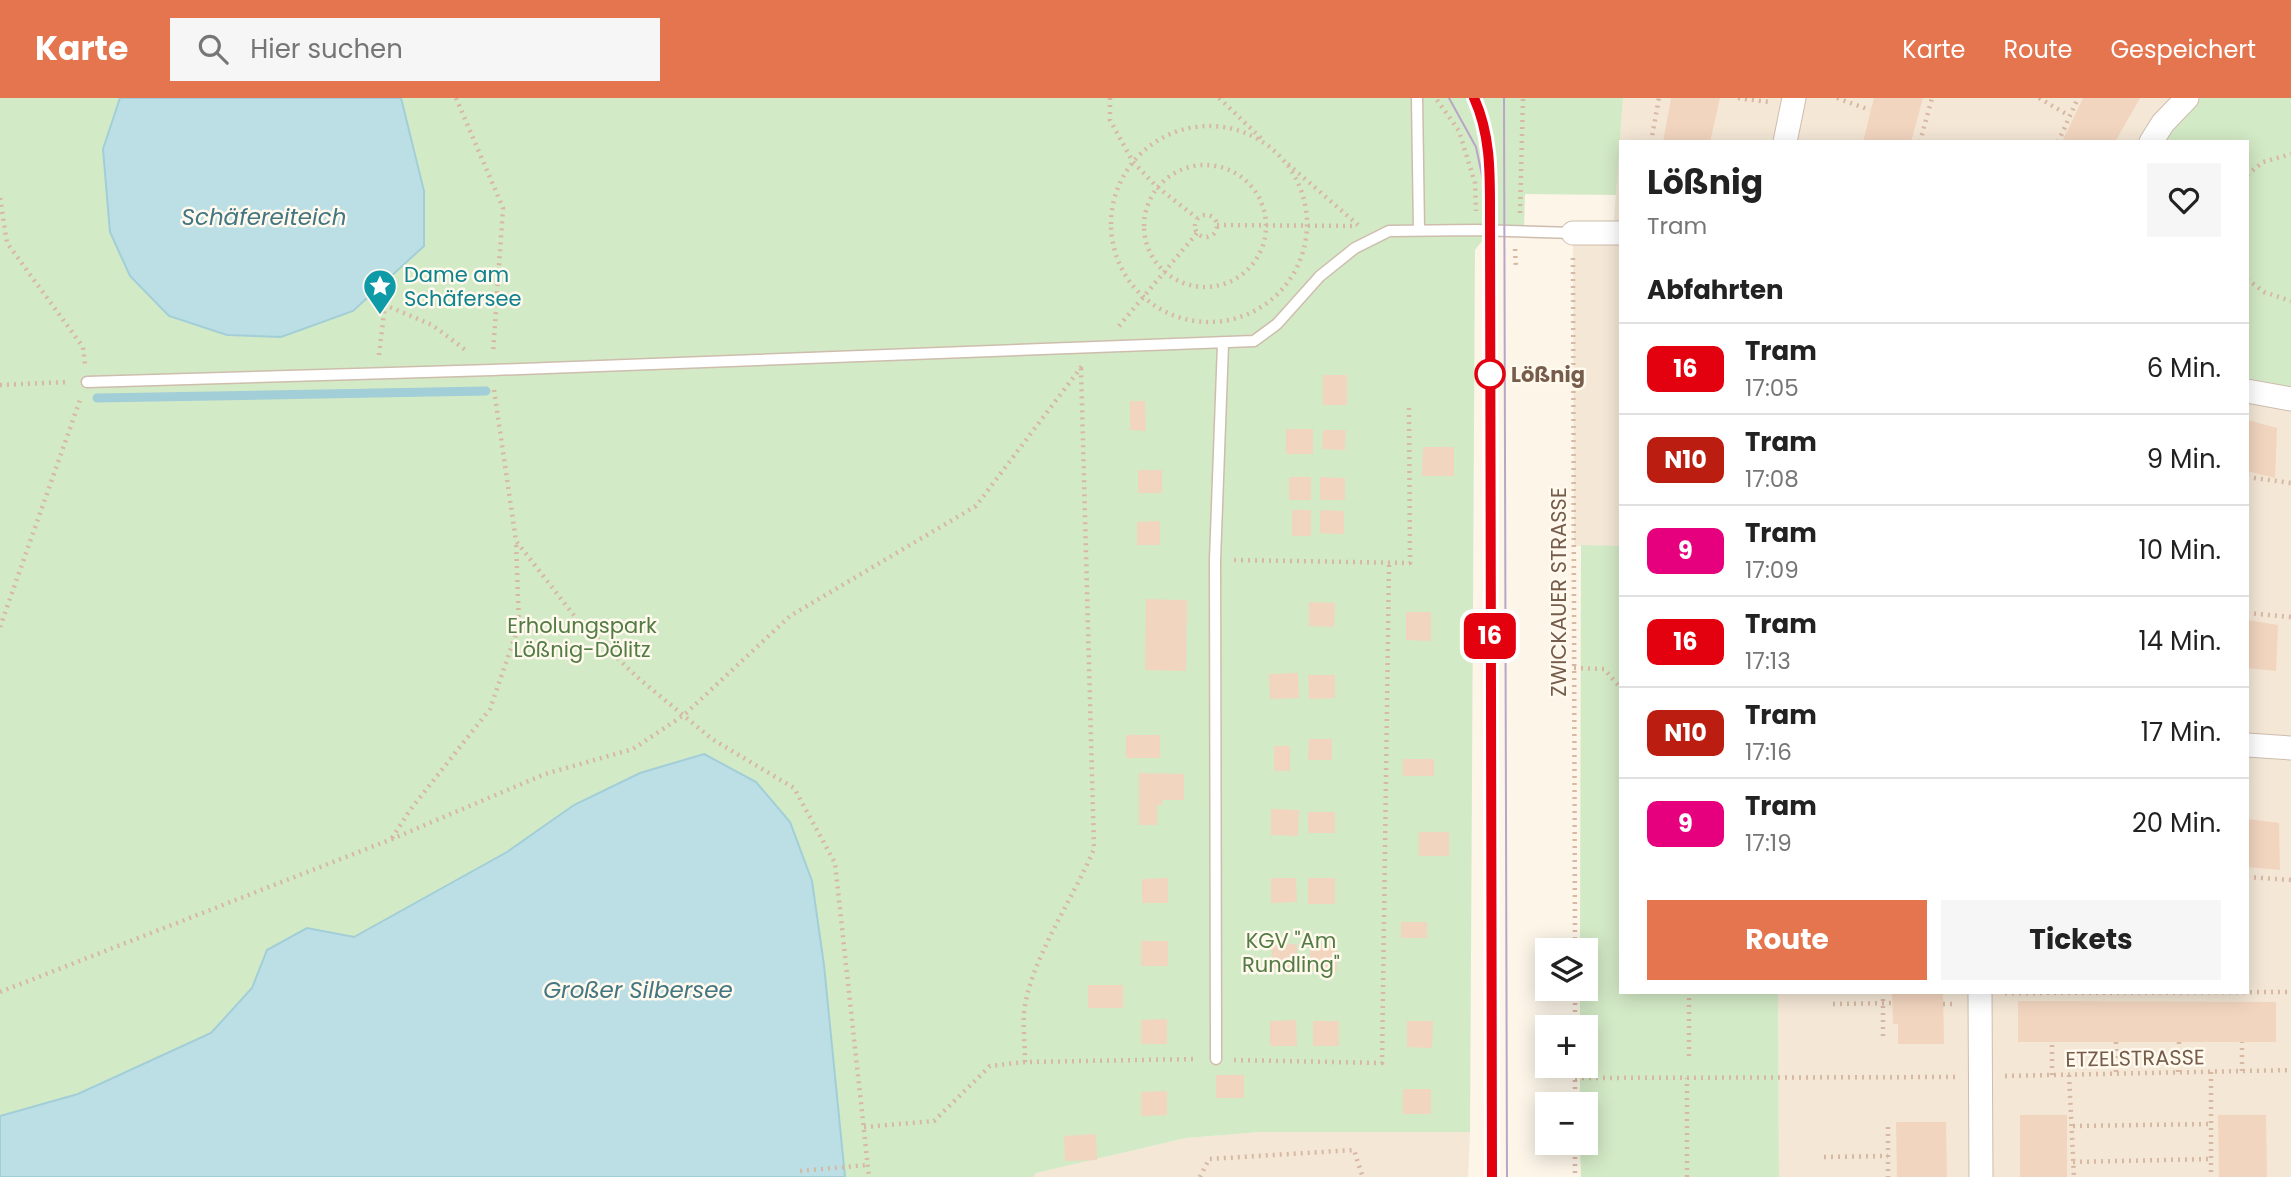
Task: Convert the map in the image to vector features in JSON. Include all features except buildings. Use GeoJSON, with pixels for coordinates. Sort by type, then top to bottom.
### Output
{"type":"FeatureCollection","features":[{"type":"Feature","properties":{"kind":"street"},"geometry":{"type":"LineString","coordinates":[[1785,140],[1794,98]]}},
{"type":"Feature","properties":{"kind":"street"},"geometry":{"type":"LineString","coordinates":[[2152,140],[2163,123],[2187,98]]}},
{"type":"Feature","properties":{"kind":"street"},"geometry":{"type":"LineString","coordinates":[[1573,233],[1619,233]]}},
{"type":"Feature","properties":{"kind":"street"},"geometry":{"type":"LineString","coordinates":[[2249,391],[2291,399]]}},
{"type":"Feature","properties":{"kind":"street"},"geometry":{"type":"LineString","coordinates":[[2249,745],[2291,748]]}},
{"type":"Feature","properties":{"kind":"street"},"geometry":{"type":"LineString","coordinates":[[1980,994],[1981,1177]]}},
{"type":"Feature","properties":{"kind":"lane"},"geometry":{"type":"LineString","coordinates":[[1417,98],[1419,230]]}},
{"type":"Feature","properties":{"kind":"lane"},"geometry":{"type":"LineString","coordinates":[[87,382],[492,370],[1254,341],[1278,324],[1320,276],[1354,248],[1389,231],[1573,233]]}},
{"type":"Feature","properties":{"kind":"lane"},"geometry":{"type":"LineString","coordinates":[[1216,1059],[1215,560],[1223,344]]}},
{"type":"Feature","properties":{"kind":"path"},"geometry":{"type":"LineString","coordinates":[[392,839],[410,810],[490,709],[519,625],[516,541],[492,370],[503,208],[456,98]]}},
{"type":"Feature","properties":{"kind":"path"},"geometry":{"type":"LineString","coordinates":[[1110,98],[1110,120],[1133,162],[1157,187],[1197,218]]}},
{"type":"Feature","properties":{"kind":"path"},"geometry":{"type":"LineString","coordinates":[[1219,98],[1358,226]]}},
{"type":"Feature","properties":{"kind":"path"},"geometry":{"type":"LineString","coordinates":[[1436,98],[1460,131],[1475,183],[1476,230]]}},
{"type":"Feature","properties":{"kind":"path"},"geometry":{"type":"LineString","coordinates":[[1520,231],[1523,98]]}},
{"type":"Feature","properties":{"kind":"path"},"geometry":{"type":"LineString","coordinates":[[1651,140],[1659,98]]}},
{"type":"Feature","properties":{"kind":"path"},"geometry":{"type":"LineString","coordinates":[[1837,98],[1870,110]]}},
{"type":"Feature","properties":{"kind":"path"},"geometry":{"type":"LineString","coordinates":[[1921,140],[1932,98]]}},
{"type":"Feature","properties":{"kind":"path"},"geometry":{"type":"LineString","coordinates":[[2039,98],[2068,116]]}},
{"type":"Feature","properties":{"kind":"path"},"geometry":{"type":"LineString","coordinates":[[2059,140],[2078,98]]}},
{"type":"Feature","properties":{"kind":"path"},"geometry":{"type":"LineString","coordinates":[[1191,127],[1226,127],[1258,139],[1284,160],[1302,190],[1308,224],[1303,256],[1287,284],[1264,307],[1234,320],[1201,323],[1169,315],[1142,296],[1125,276],[1114,251],[1111,225],[1116,191],[1133,162],[1159,139],[1191,127]]}},
{"type":"Feature","properties":{"kind":"path"},"geometry":{"type":"LineString","coordinates":[[2249,173],[2263,162],[2291,154]]}},
{"type":"Feature","properties":{"kind":"path"},"geometry":{"type":"LineString","coordinates":[[1214,165],[1235,172],[1252,185],[1263,203],[1268,224],[1265,244],[1255,263],[1240,278],[1221,286],[1200,288],[1180,283],[1163,271],[1152,257],[1144,230],[1148,203],[1157,187],[1173,173],[1193,166],[1214,165]]}},
{"type":"Feature","properties":{"kind":"path"},"geometry":{"type":"LineString","coordinates":[[0,198],[7,243],[83,347],[87,382],[0,627]]}},
{"type":"Feature","properties":{"kind":"path"},"geometry":{"type":"LineString","coordinates":[[1208,214],[1214,218],[1217,225],[1212,235],[1204,237],[1197,233],[1197,218],[1208,214]]}},
{"type":"Feature","properties":{"kind":"path"},"geometry":{"type":"LineString","coordinates":[[1217,225],[1308,224]]}},
{"type":"Feature","properties":{"kind":"path"},"geometry":{"type":"LineString","coordinates":[[0,992],[392,839],[545,774],[633,749],[684,715],[790,616],[976,506],[1081,367],[1103,346],[1197,233]]}},
{"type":"Feature","properties":{"kind":"path","name":"ZWICKAUER STRASSE"},"geometry":{"type":"LineString","coordinates":[[1573,233],[1575,938]]}},
{"type":"Feature","properties":{"kind":"path"},"geometry":{"type":"LineString","coordinates":[[2249,281],[2264,292],[2291,301]]}},
{"type":"Feature","properties":{"kind":"path"},"geometry":{"type":"LineString","coordinates":[[376,374],[385,305],[432,325],[492,370]]}},
{"type":"Feature","properties":{"kind":"path"},"geometry":{"type":"LineString","coordinates":[[1025,1062],[1024,1013],[1033,974],[1094,849],[1081,367]]}},
{"type":"Feature","properties":{"kind":"path"},"geometry":{"type":"LineString","coordinates":[[0,385],[87,382]]}},
{"type":"Feature","properties":{"kind":"path"},"geometry":{"type":"LineString","coordinates":[[1215,560],[1410,563],[1409,406]]}},
{"type":"Feature","properties":{"kind":"path"},"geometry":{"type":"LineString","coordinates":[[2249,477],[2291,483]]}},
{"type":"Feature","properties":{"kind":"path"},"geometry":{"type":"LineString","coordinates":[[516,541],[576,618],[637,677],[712,739],[794,789],[835,863],[869,1177]]}},
{"type":"Feature","properties":{"kind":"path"},"geometry":{"type":"LineString","coordinates":[[864,1127],[934,1121],[990,1066],[1025,1062],[1216,1059],[1382,1063],[1390,564]]}},
{"type":"Feature","properties":{"kind":"path"},"geometry":{"type":"LineString","coordinates":[[2249,613],[2291,617]]}},
{"type":"Feature","properties":{"kind":"path"},"geometry":{"type":"LineString","coordinates":[[1574,668],[1604,669],[1619,686]]}},
{"type":"Feature","properties":{"kind":"path"},"geometry":{"type":"LineString","coordinates":[[2249,877],[2291,880]]}},
{"type":"Feature","properties":{"kind":"path"},"geometry":{"type":"LineString","coordinates":[[2249,992],[2291,992]]}},
{"type":"Feature","properties":{"kind":"path"},"geometry":{"type":"LineString","coordinates":[[1689,994],[1689,1056]]}},
{"type":"Feature","properties":{"kind":"path"},"geometry":{"type":"LineString","coordinates":[[1883,994],[1883,1039]]}},
{"type":"Feature","properties":{"kind":"path"},"geometry":{"type":"LineString","coordinates":[[1833,1004],[1892,1003]]}},
{"type":"Feature","properties":{"kind":"path"},"geometry":{"type":"LineString","coordinates":[[2052,1042],[2052,1075]]}},
{"type":"Feature","properties":{"kind":"path"},"geometry":{"type":"LineString","coordinates":[[2116,1042],[2116,1074]]}},
{"type":"Feature","properties":{"kind":"path"},"geometry":{"type":"LineString","coordinates":[[2178,1072],[2179,1042]]}},
{"type":"Feature","properties":{"kind":"path"},"geometry":{"type":"LineString","coordinates":[[2242,1042],[2242,1071]]}},
{"type":"Feature","properties":{"kind":"path","name":"ETZELSTRASSE"},"geometry":{"type":"LineString","coordinates":[[1598,1078],[1980,1077],[2291,1070]]}},
{"type":"Feature","properties":{"kind":"path"},"geometry":{"type":"LineString","coordinates":[[2211,1072],[2211,1177]]}},
{"type":"Feature","properties":{"kind":"path"},"geometry":{"type":"LineString","coordinates":[[2069,1075],[2074,1177]]}},
{"type":"Feature","properties":{"kind":"path"},"geometry":{"type":"LineString","coordinates":[[1575,1078],[1575,1092]]}},
{"type":"Feature","properties":{"kind":"path"},"geometry":{"type":"LineString","coordinates":[[1687,1078],[1687,1177]]}},
{"type":"Feature","properties":{"kind":"path"},"geometry":{"type":"LineString","coordinates":[[2073,1126],[2211,1124]]}},
{"type":"Feature","properties":{"kind":"path"},"geometry":{"type":"LineString","coordinates":[[1888,1127],[1888,1177]]}},
{"type":"Feature","properties":{"kind":"path"},"geometry":{"type":"LineString","coordinates":[[1199,1177],[1209,1159],[1354,1150],[1362,1175],[1360,1177]]}},
{"type":"Feature","properties":{"kind":"path"},"geometry":{"type":"LineString","coordinates":[[1575,1155],[1575,1177]]}},
{"type":"Feature","properties":{"kind":"path"},"geometry":{"type":"LineString","coordinates":[[1824,1157],[1888,1156]]}},
{"type":"Feature","properties":{"kind":"path"},"geometry":{"type":"LineString","coordinates":[[2074,1162],[2211,1159]]}},
{"type":"Feature","properties":{"kind":"path"},"geometry":{"type":"LineString","coordinates":[[800,1171],[867,1165]]}},
{"type":"Feature","properties":{"kind":"shaded area"},"geometry":{"type":"Polygon","coordinates":[[[1623,98],[2291,98],[2291,1177],[1779,1177],[1778,994],[2249,994],[2249,140],[1620,140],[1623,98]]]}},
{"type":"Feature","properties":{"kind":"shaded area"},"geometry":{"type":"Polygon","coordinates":[[[1619,152],[1619,546],[1574,546],[1573,233],[1613,232],[1619,152]]]}},
{"type":"Feature","properties":{"kind":"shaded area"},"geometry":{"type":"Polygon","coordinates":[[[1261,1132],[1470,1132],[1468,1177],[1033,1177],[1035,1173],[1186,1138],[1261,1132]]]}},
{"type":"Feature","properties":{"kind":"green space","name":"Erholungspark Lößnig-Dölitz"},"geometry":{"type":"Polygon","coordinates":[[[0,98],[1623,98],[1616,195],[1525,194],[1524,231],[1490,231],[1475,250],[1470,1132],[1261,1132],[1186,1138],[1036,1173],[1033,1177],[0,1177],[0,98]]]}},
{"type":"Feature","properties":{"kind":"green space"},"geometry":{"type":"Polygon","coordinates":[[[2201,98],[2291,98],[2291,387],[2249,378],[2249,140],[2165,140],[2201,98]]]}},
{"type":"Feature","properties":{"kind":"green space"},"geometry":{"type":"Polygon","coordinates":[[[1581,545],[1619,546],[1619,994],[1778,994],[1779,1177],[1581,1177],[1580,1155],[1598,1155],[1598,1092],[1580,1092],[1580,1078],[1598,1078],[1598,1015],[1580,1015],[1580,1001],[1598,1001],[1598,938],[1580,938],[1581,545]]]}},
{"type":"Feature","properties":{"kind":"water","name":"Schäfereiteich"},"geometry":{"type":"Polygon","coordinates":[[[120,98],[401,98],[424,191],[424,246],[353,311],[281,337],[227,335],[169,316],[130,276],[110,232],[103,149],[120,98]]]}},
{"type":"Feature","properties":{"kind":"water","name":"Großer Silbersee"},"geometry":{"type":"Polygon","coordinates":[[[704,754],[756,782],[790,822],[812,881],[824,965],[845,1177],[0,1177],[0,1116],[78,1094],[211,1033],[252,988],[267,950],[307,928],[354,937],[507,852],[574,805],[640,773],[704,754]]]}},
{"type":"Feature","properties":{"kind":"waterway"},"geometry":{"type":"LineString","coordinates":[[97,398],[486,391]]}},
{"type":"Feature","properties":{"kind":"tram line"},"geometry":{"type":"LineString","coordinates":[[1449,98],[1476,147],[1483,180]]}},
{"type":"Feature","properties":{"kind":"tram line"},"geometry":{"type":"LineString","coordinates":[[1474,98],[1487,141],[1490,185],[1492,1177]]}},
{"type":"Feature","properties":{"kind":"tram line","name":"16"},"geometry":{"type":"LineString","coordinates":[[1474,98],[1483,118],[1489,154],[1492,1177]]}},
{"type":"Feature","properties":{"kind":"tram line"},"geometry":{"type":"LineString","coordinates":[[1504,98],[1507,1177]]}},
{"type":"Feature","properties":{"kind":"place","name":"Dame am Schäfersee"},"geometry":{"type":"Point","coordinates":[380,316]}},
{"type":"Feature","properties":{"kind":"place","name":"Lößnig"},"geometry":{"type":"Point","coordinates":[1490,374]}},
{"type":"Feature","properties":{"kind":"park label","name":"KGV \"Am Rundling\""},"geometry":{"type":"Point","coordinates":[1291,952]}}]}
